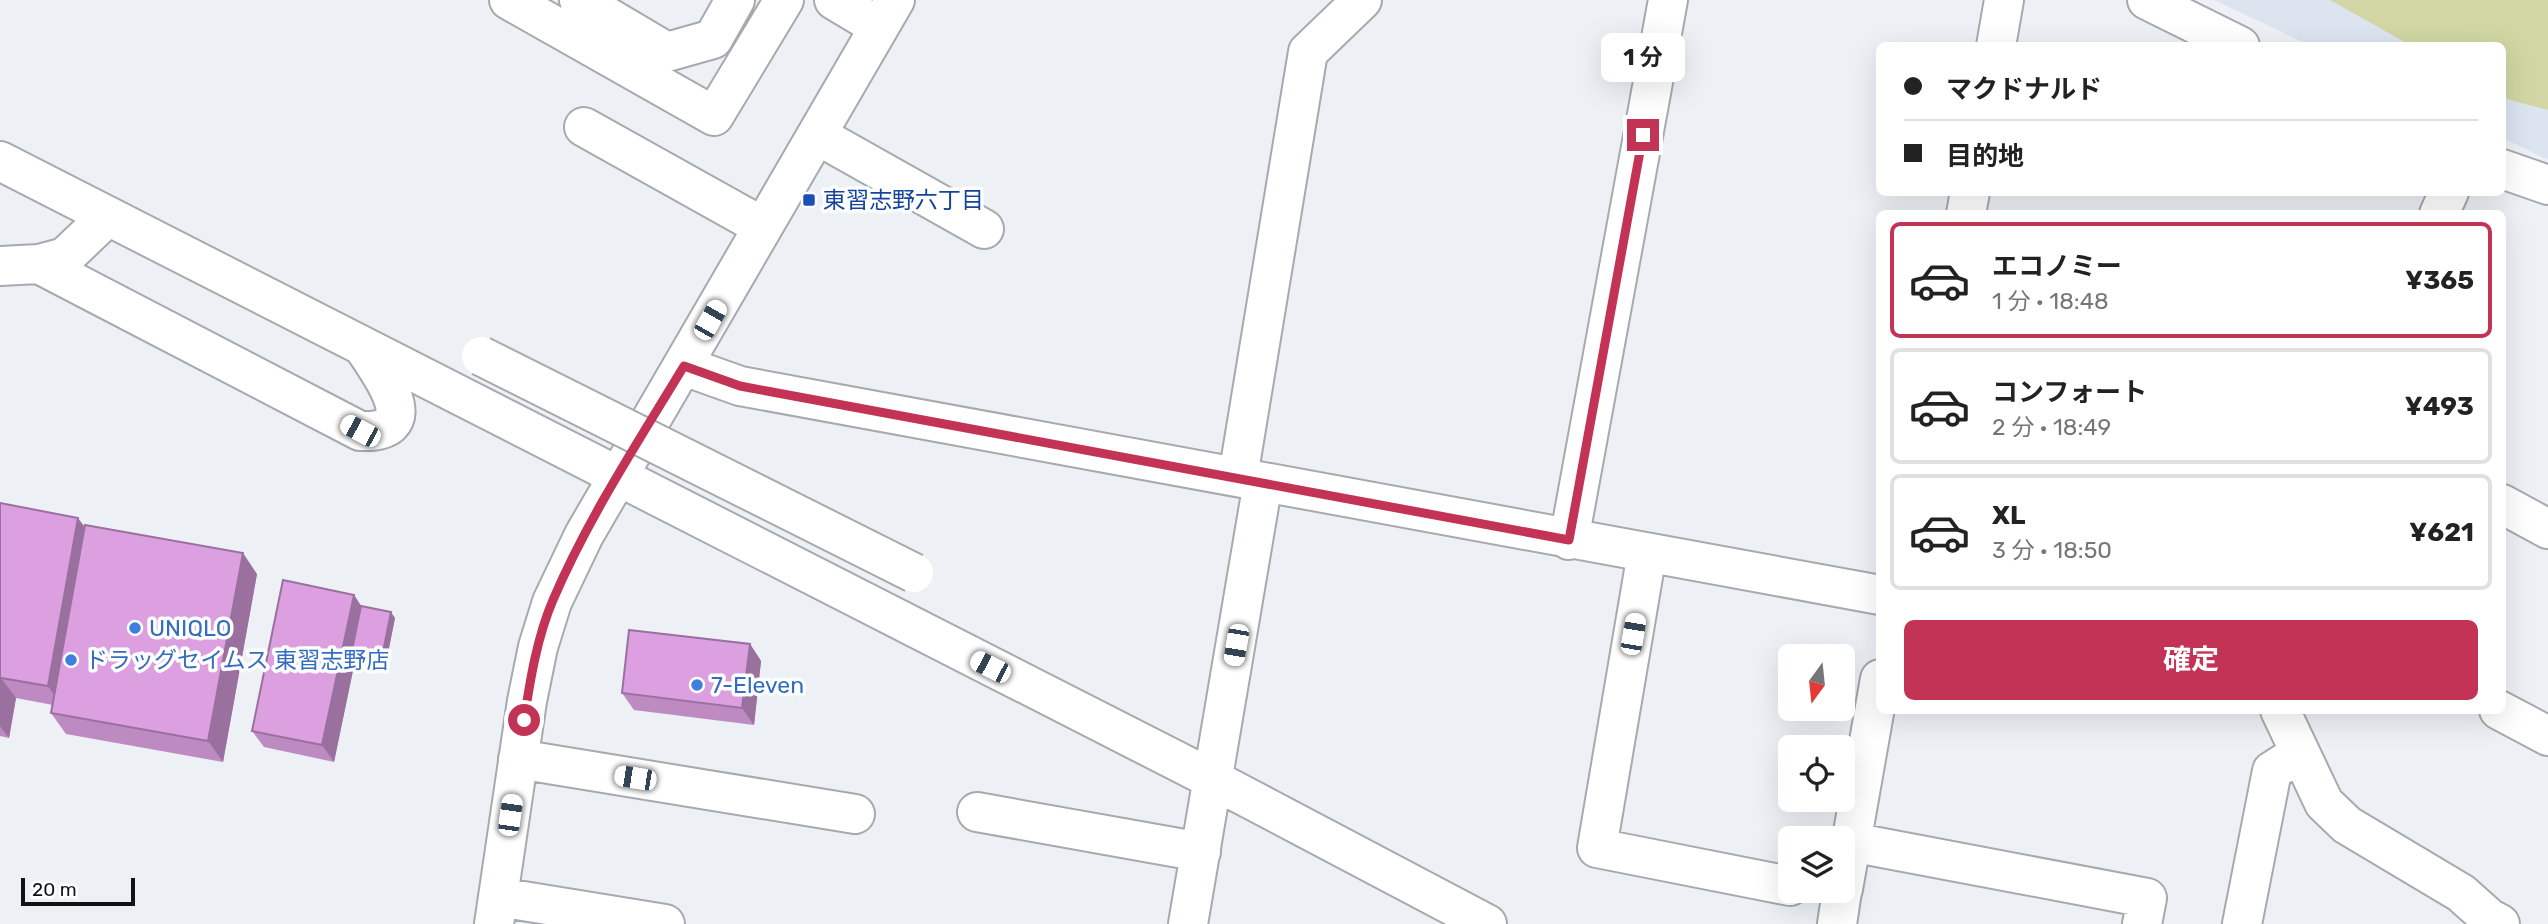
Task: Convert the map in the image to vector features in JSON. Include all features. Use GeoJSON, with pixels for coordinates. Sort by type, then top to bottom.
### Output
{"type":"FeatureCollection","features":[{"type":"Feature","properties":{"kind":"street"},"geometry":{"type":"LineString","coordinates":[[509,0],[714,116],[784,0]]}},
{"type":"Feature","properties":{"kind":"street"},"geometry":{"type":"LineString","coordinates":[[579,0],[667,51],[713,39],[735,0]]}},
{"type":"Feature","properties":{"kind":"street"},"geometry":{"type":"LineString","coordinates":[[665,924],[496,911],[538,647],[552,602],[584,536],[887,13],[834,0]]}},
{"type":"Feature","properties":{"kind":"street"},"geometry":{"type":"LineString","coordinates":[[1188,924],[1214,780],[1308,52],[1362,0]]}},
{"type":"Feature","properties":{"kind":"street"},"geometry":{"type":"LineString","coordinates":[[1569,540],[1668,0]]}},
{"type":"Feature","properties":{"kind":"street"},"geometry":{"type":"LineString","coordinates":[[1997,42],[2004,0]]}},
{"type":"Feature","properties":{"kind":"street"},"geometry":{"type":"LineString","coordinates":[[2147,0],[2232,42]]}},
{"type":"Feature","properties":{"kind":"street"},"geometry":{"type":"LineString","coordinates":[[584,127],[764,228]]}},
{"type":"Feature","properties":{"kind":"street"},"geometry":{"type":"LineString","coordinates":[[817,135],[984,229]]}},
{"type":"Feature","properties":{"kind":"street"},"geometry":{"type":"LineString","coordinates":[[0,161],[1214,780],[1487,924]]}},
{"type":"Feature","properties":{"kind":"street"},"geometry":{"type":"LineString","coordinates":[[2506,170],[2548,185]]}},
{"type":"Feature","properties":{"kind":"street"},"geometry":{"type":"LineString","coordinates":[[0,266],[39,264],[65,257],[108,216]]}},
{"type":"Feature","properties":{"kind":"street"},"geometry":{"type":"LineString","coordinates":[[39,264],[360,431],[377,432],[389,425],[396,415],[397,407],[388,384],[363,347]]}},
{"type":"Feature","properties":{"kind":"street"},"geometry":{"type":"LineString","coordinates":[[481,356],[914,573]]}},
{"type":"Feature","properties":{"kind":"street"},"geometry":{"type":"LineString","coordinates":[[684,366],[740,386],[1876,594]]}},
{"type":"Feature","properties":{"kind":"street"},"geometry":{"type":"LineString","coordinates":[[2506,506],[2548,529]]}},
{"type":"Feature","properties":{"kind":"street"},"geometry":{"type":"LineString","coordinates":[[1647,553],[1597,848],[1778,884]]}},
{"type":"Feature","properties":{"kind":"street"},"geometry":{"type":"LineString","coordinates":[[1854,826],[1876,701]]}},
{"type":"Feature","properties":{"kind":"street"},"geometry":{"type":"LineString","coordinates":[[2282,714],[2325,803],[2347,825],[2461,893],[2492,922]]}},
{"type":"Feature","properties":{"kind":"street"},"geometry":{"type":"LineString","coordinates":[[2506,714],[2548,736]]}},
{"type":"Feature","properties":{"kind":"street"},"geometry":{"type":"LineString","coordinates":[[2242,924],[2272,771],[2300,753]]}},
{"type":"Feature","properties":{"kind":"street"},"geometry":{"type":"LineString","coordinates":[[518,760],[855,814]]}},
{"type":"Feature","properties":{"kind":"street"},"geometry":{"type":"LineString","coordinates":[[977,812],[1201,852]]}},
{"type":"Feature","properties":{"kind":"street"},"geometry":{"type":"LineString","coordinates":[[1855,843],[2147,898],[2142,924]]}},
{"type":"Feature","properties":{"kind":"shaded area"},"geometry":{"type":"Polygon","coordinates":[[[2214,0],[2548,0],[2548,160],[2506,139],[2506,42],[2303,42],[2214,0]]]}},
{"type":"Feature","properties":{"kind":"green space"},"geometry":{"type":"Polygon","coordinates":[[[2330,0],[2548,0],[2548,110],[2506,99],[2506,42],[2405,42],[2330,0]]]}},
{"type":"Feature","properties":{"kind":"building"},"geometry":{"type":"Polygon","coordinates":[[[0,503],[78,518],[48,686],[1,678],[0,684],[0,503]]]}},
{"type":"Feature","properties":{"kind":"building"},"geometry":{"type":"Polygon","coordinates":[[[85,525],[243,553],[208,741],[51,713],[85,525]]]}},
{"type":"Feature","properties":{"kind":"building"},"geometry":{"type":"Polygon","coordinates":[[[283,580],[354,595],[322,745],[252,731],[283,580]]]}},
{"type":"Feature","properties":{"kind":"building"},"geometry":{"type":"Polygon","coordinates":[[[361,606],[391,612],[382,657],[352,650],[361,606]]]}},
{"type":"Feature","properties":{"kind":"building","name":"7-Eleven"},"geometry":{"type":"Polygon","coordinates":[[[629,630],[750,644],[742,708],[622,693],[629,630]]]}},
{"type":"Feature","properties":{"kind":"place","name":"東習志野六丁目"},"geometry":{"type":"Point","coordinates":[809,200]}},
{"type":"Feature","properties":{"kind":"place","name":"UNIQLO"},"geometry":{"type":"Point","coordinates":[135,628]}},
{"type":"Feature","properties":{"kind":"place","name":"ドラッグセイムス 東習志野店"},"geometry":{"type":"Point","coordinates":[71,660]}},
{"type":"Feature","properties":{"kind":"place","name":"7-Eleven"},"geometry":{"type":"Point","coordinates":[697,685]}},
{"type":"Feature","properties":{"kind":"route"},"geometry":{"type":"LineString","coordinates":[[524,720],[538,647],[552,602],[584,536],[684,366],[740,386],[1569,540],[1643,135]]}}]}
